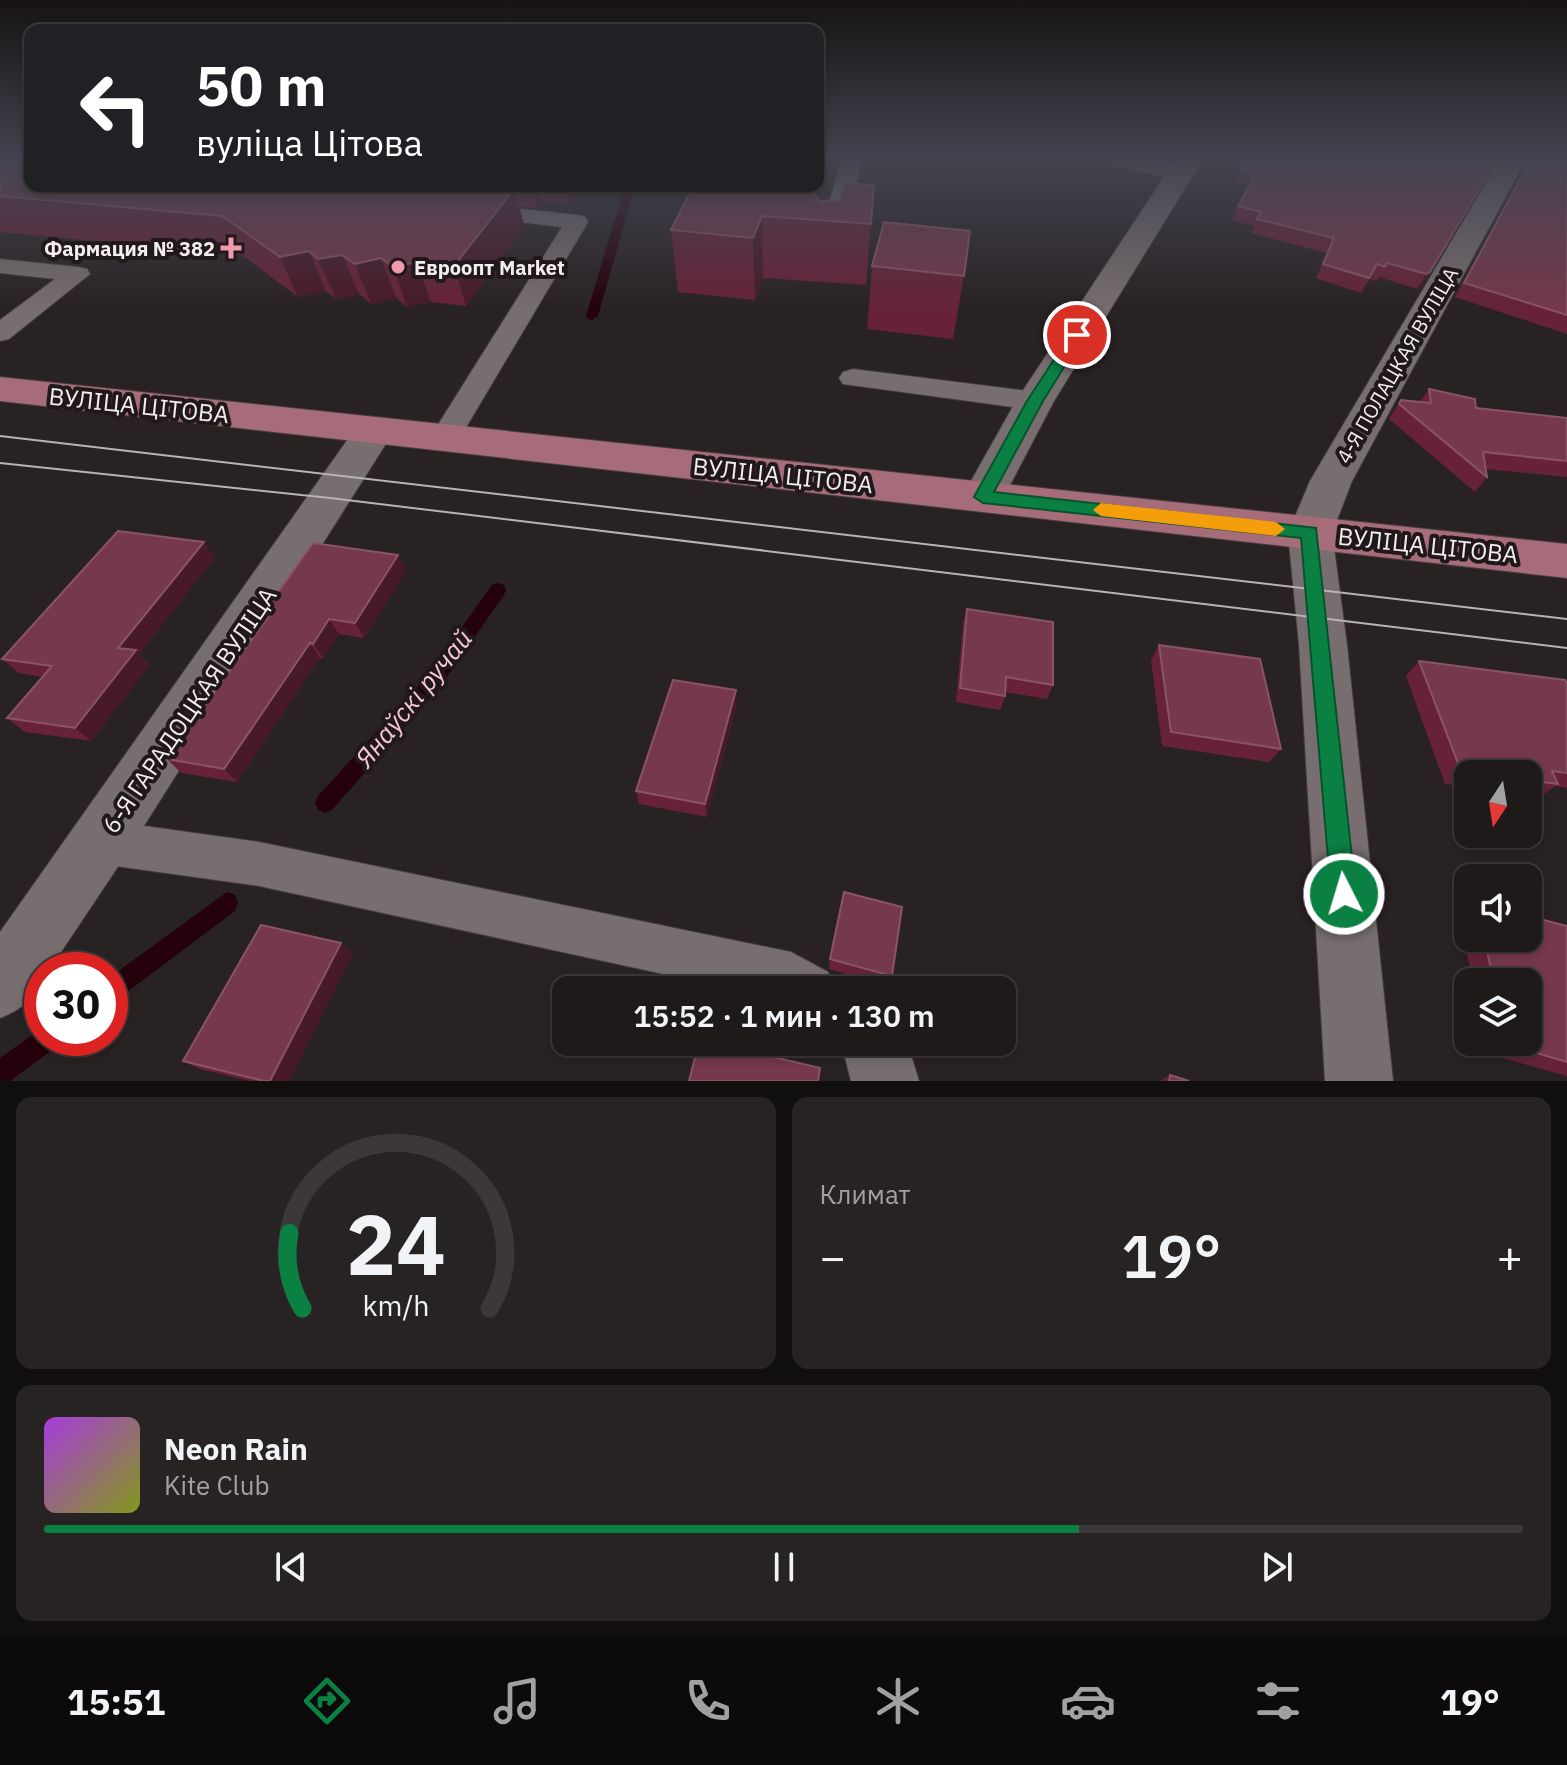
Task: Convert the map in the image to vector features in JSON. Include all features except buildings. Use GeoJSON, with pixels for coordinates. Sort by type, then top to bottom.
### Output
{"type":"FeatureCollection","features":[{"type":"Feature","properties":{"kind":"main road","name":"ВУЛІЦА ЦІТОВА"},"geometry":{"type":"LineString","coordinates":[[0,389],[1567,561]]}},
{"type":"Feature","properties":{"kind":"street"},"geometry":{"type":"LineString","coordinates":[[983,497],[1035,401],[1157,209]]}},
{"type":"Feature","properties":{"kind":"street","name":"4-Я ПОЛАЦКАЯ ВУЛІЦА"},"geometry":{"type":"LineString","coordinates":[[1310,533],[1331,481],[1484,209]]}},
{"type":"Feature","properties":{"kind":"street","name":"6-Я ГАРАДОЦКАЯ ВУЛІЦА"},"geometry":{"type":"LineString","coordinates":[[0,986],[101,842],[374,431]]}},
{"type":"Feature","properties":{"kind":"street"},"geometry":{"type":"LineString","coordinates":[[1310,533],[1323,645],[1359,1081]]}},
{"type":"Feature","properties":{"kind":"street"},"geometry":{"type":"LineString","coordinates":[[878,1056],[885,1081]]}},
{"type":"Feature","properties":{"kind":"lane"},"geometry":{"type":"LineString","coordinates":[[444,439],[577,222],[459,209]]}},
{"type":"Feature","properties":{"kind":"lane"},"geometry":{"type":"LineString","coordinates":[[826,254],[838,209]]}},
{"type":"Feature","properties":{"kind":"lane"},"geometry":{"type":"LineString","coordinates":[[0,266],[78,274],[0,333]]}},
{"type":"Feature","properties":{"kind":"lane"},"geometry":{"type":"LineString","coordinates":[[853,378],[1035,401]]}},
{"type":"Feature","properties":{"kind":"lane"},"geometry":{"type":"LineString","coordinates":[[101,842],[259,864],[786,976]]}},
{"type":"Feature","properties":{"kind":"waterway","name":"Янаўскі ручай"},"geometry":{"type":"LineString","coordinates":[[592,316],[623,209]]}},
{"type":"Feature","properties":{"kind":"waterway","name":"Янаўскі ручай"},"geometry":{"type":"LineString","coordinates":[[325,803],[433,682],[498,590]]}},
{"type":"Feature","properties":{"kind":"waterway","name":"Янаўскі ручай"},"geometry":{"type":"LineString","coordinates":[[128,977],[227,903]]}},
{"type":"Feature","properties":{"kind":"waterway","name":"Янаўскі ручай"},"geometry":{"type":"LineString","coordinates":[[0,1073],[24,1055]]}},
{"type":"Feature","properties":{"kind":"tram line"},"geometry":{"type":"LineString","coordinates":[[0,436],[1567,619]]}},
{"type":"Feature","properties":{"kind":"tram line"},"geometry":{"type":"LineString","coordinates":[[0,463],[330,498],[1567,648]]}},
{"type":"Feature","properties":{"kind":"slow traffic"},"geometry":{"type":"LineString","coordinates":[[1101,510],[1276,529]]}},
{"type":"Feature","properties":{"kind":"place","name":"Фармация № 382"},"geometry":{"type":"Point","coordinates":[231,248]}},
{"type":"Feature","properties":{"kind":"place","name":"Евроопт Market"},"geometry":{"type":"Point","coordinates":[398,267]}},
{"type":"Feature","properties":{"kind":"route"},"geometry":{"type":"LineString","coordinates":[[1077,335],[1035,401],[983,497],[1310,533],[1323,645],[1344,894]]}}]}
